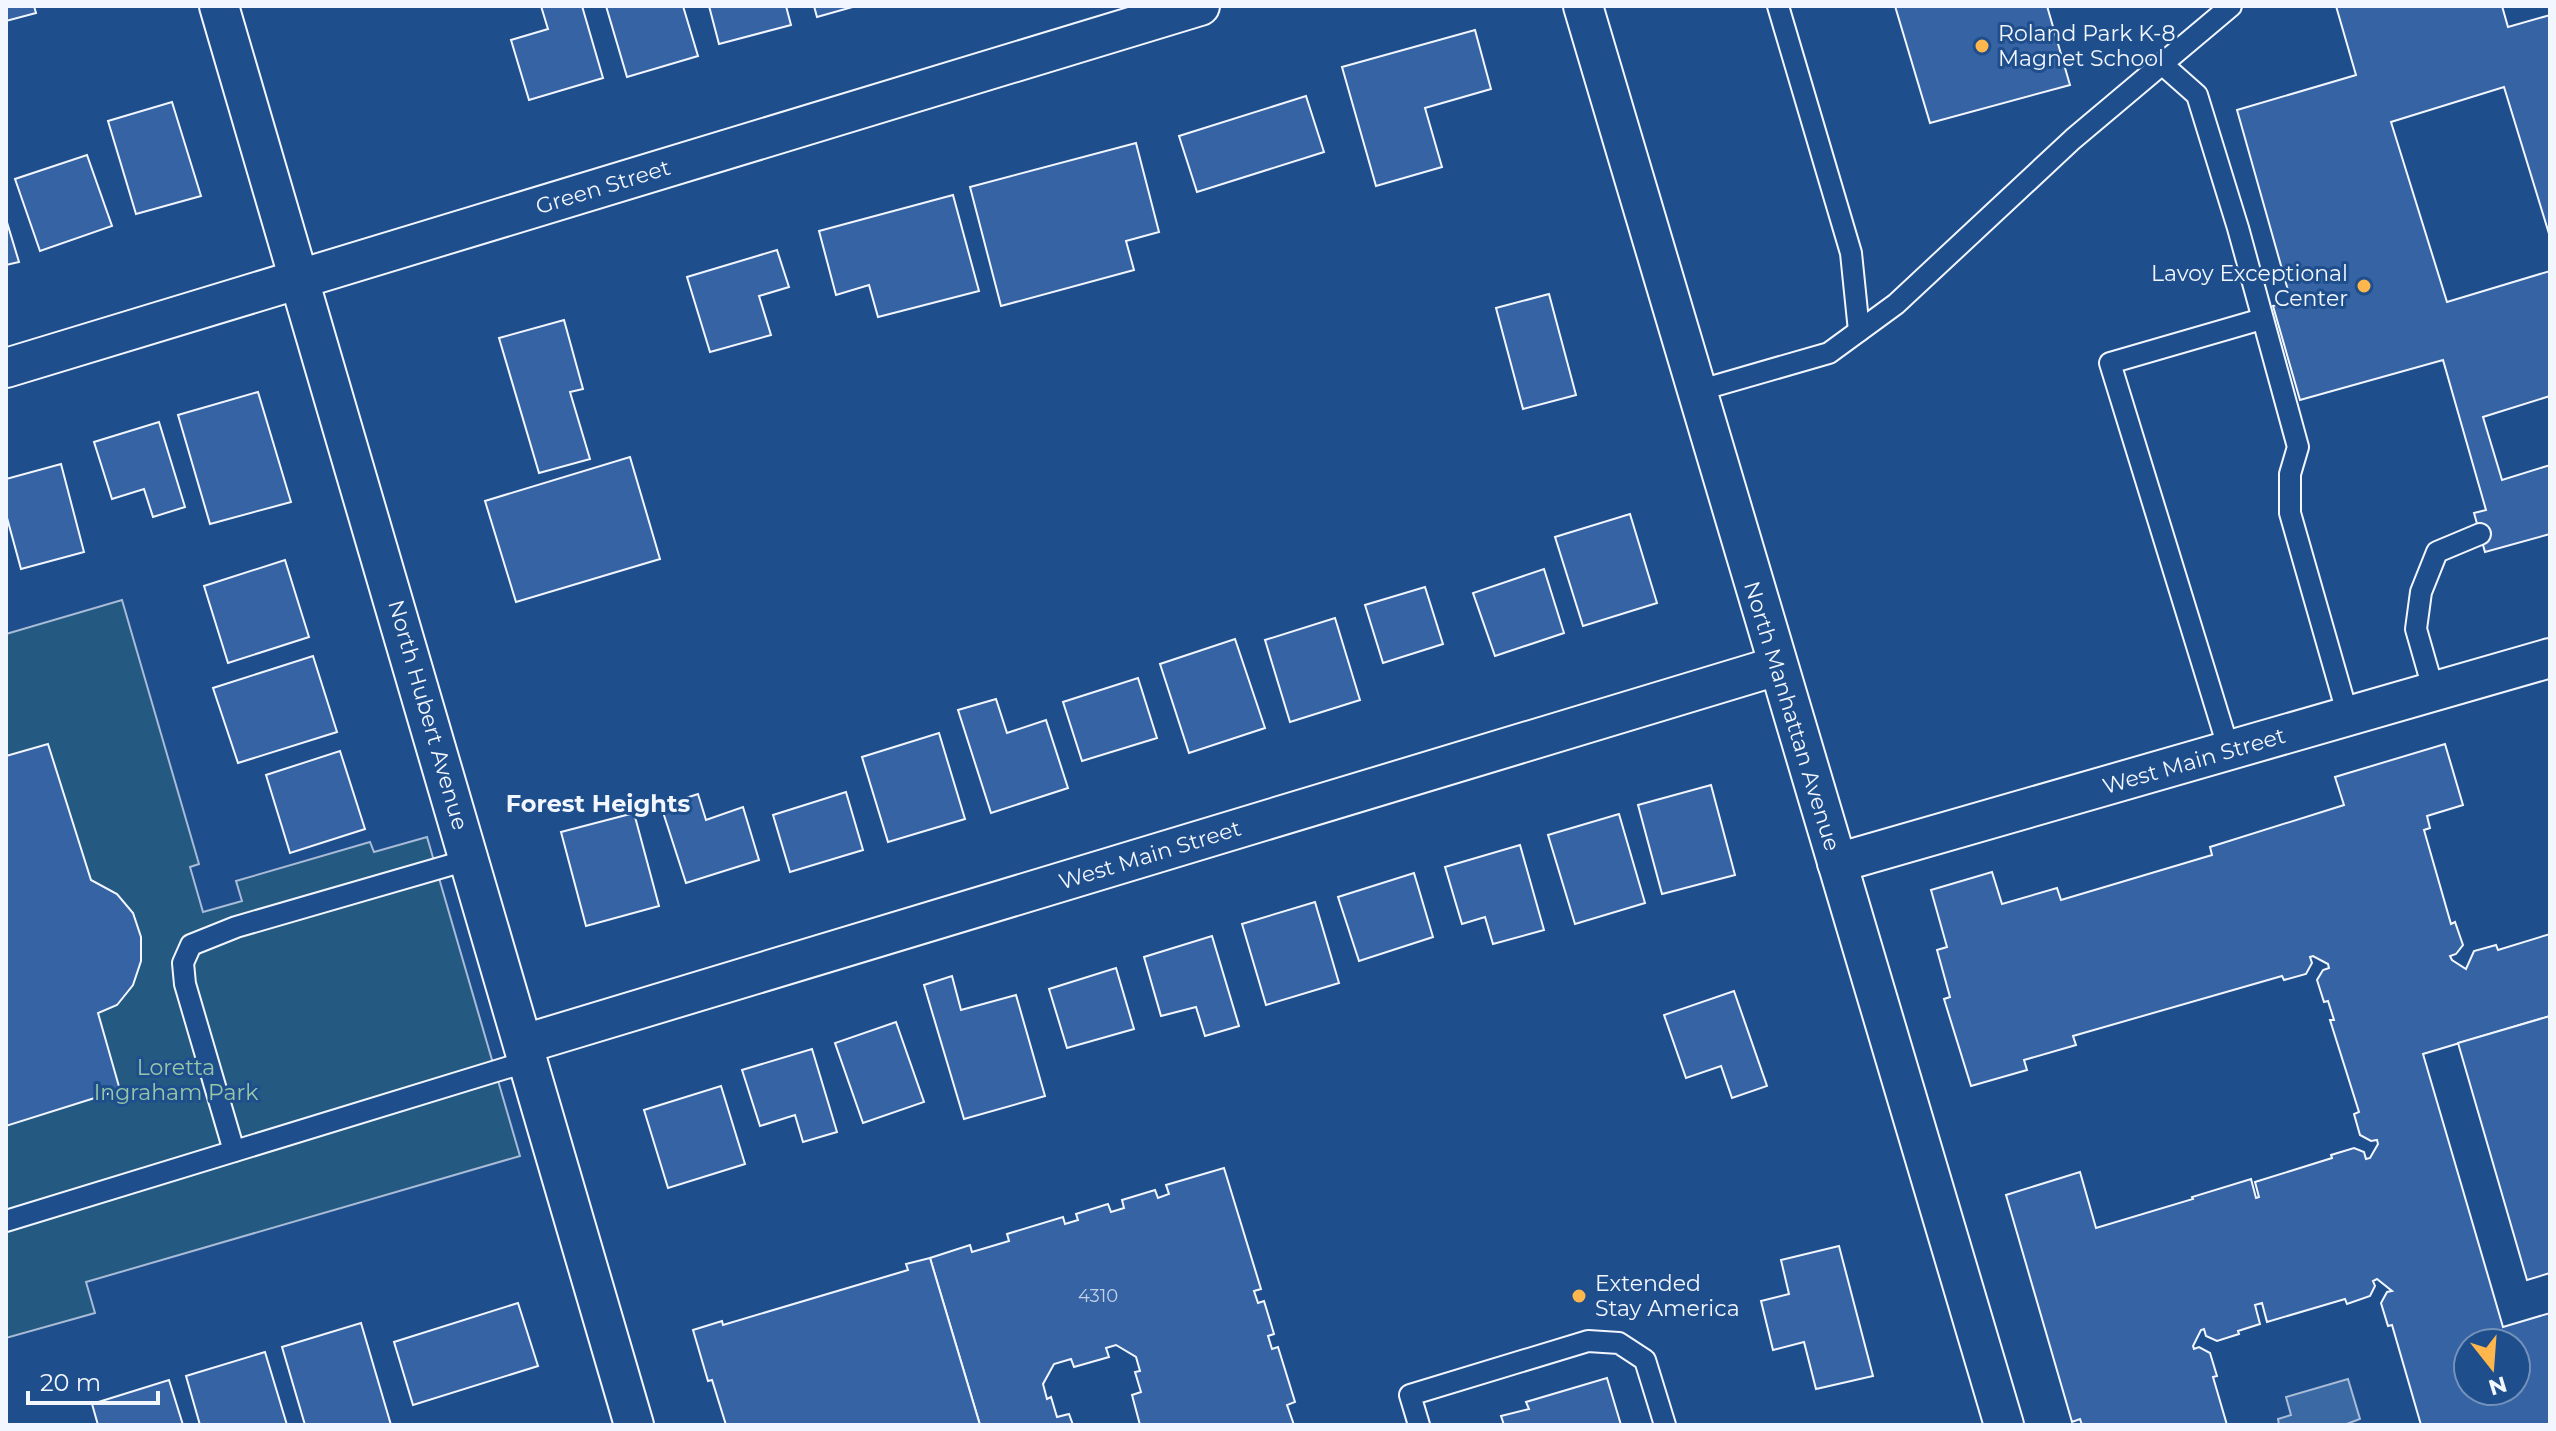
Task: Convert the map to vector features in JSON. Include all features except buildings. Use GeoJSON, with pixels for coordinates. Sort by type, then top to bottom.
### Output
{"type":"FeatureCollection","features":[{"type":"Feature","properties":{"kind":"street","name":"North Hubert Avenue"},"geometry":{"type":"LineString","coordinates":[[219,6],[471,859],[634,1425]]}},
{"type":"Feature","properties":{"kind":"street","name":"Green Street"},"geometry":{"type":"LineString","coordinates":[[6,368],[1200,6]]}},
{"type":"Feature","properties":{"kind":"street","name":"North Manhattan Avenue"},"geometry":{"type":"LineString","coordinates":[[1583,6],[2004,1425]]}},
{"type":"Feature","properties":{"kind":"street","name":"West Main Street"},"geometry":{"type":"LineString","coordinates":[[1837,863],[2550,658]]}},
{"type":"Feature","properties":{"kind":"street","name":"West Main Street"},"geometry":{"type":"LineString","coordinates":[[526,1053],[1777,666]]}},
{"type":"Feature","properties":{"kind":"lane"},"geometry":{"type":"LineString","coordinates":[[1778,6],[1851,253],[1859,331]]}},
{"type":"Feature","properties":{"kind":"lane"},"geometry":{"type":"LineString","coordinates":[[1697,391],[1829,353],[1896,304],[2073,139],[2231,6]]}},
{"type":"Feature","properties":{"kind":"lane"},"geometry":{"type":"LineString","coordinates":[[2162,64],[2197,95],[2238,228],[2298,447],[2290,474],[2290,513],[2348,716]]}},
{"type":"Feature","properties":{"kind":"lane"},"geometry":{"type":"LineString","coordinates":[[2229,750],[2110,363],[2262,319]]}},
{"type":"Feature","properties":{"kind":"lane"},"geometry":{"type":"LineString","coordinates":[[2434,692],[2416,629],[2421,592],[2437,552],[2480,534]]}},
{"type":"Feature","properties":{"kind":"lane"},"geometry":{"type":"LineString","coordinates":[[234,1151],[185,984],[183,963],[191,945],[236,927],[471,859]]}},
{"type":"Feature","properties":{"kind":"lane"},"geometry":{"type":"LineString","coordinates":[[6,1221],[234,1151],[526,1053]]}},
{"type":"Feature","properties":{"kind":"lane"},"geometry":{"type":"LineString","coordinates":[[1419,1425],[1410,1395],[1588,1341],[1619,1343],[1645,1360],[1665,1425]]}},
{"type":"Feature","properties":{"kind":"green space","name":"Loretta Ingraham Park"},"geometry":{"type":"Polygon","coordinates":[[[122,600],[199,864],[190,867],[203,912],[242,901],[236,881],[370,842],[374,852],[427,837],[520,1156],[86,1282],[95,1313],[6,1338],[6,634],[122,600]]]}},
{"type":"Feature","properties":{"kind":"shaded area"},"geometry":{"type":"Polygon","coordinates":[[[2348,1379],[2360,1419],[2344,1425],[2279,1425],[2278,1419],[2291,1415],[2286,1397],[2348,1379]]]}},
{"type":"Feature","properties":{"kind":"place","name":"Roland Park K-8 Magnet School"},"geometry":{"type":"Point","coordinates":[1982,46]}},
{"type":"Feature","properties":{"kind":"place","name":"Lavoy Exceptional Center"},"geometry":{"type":"Point","coordinates":[2364,286]}},
{"type":"Feature","properties":{"kind":"place","name":"Extended Stay America"},"geometry":{"type":"Point","coordinates":[1579,1296]}},
{"type":"Feature","properties":{"kind":"district","name":"Forest Heights"},"geometry":{"type":"Point","coordinates":[598,803]}}]}
